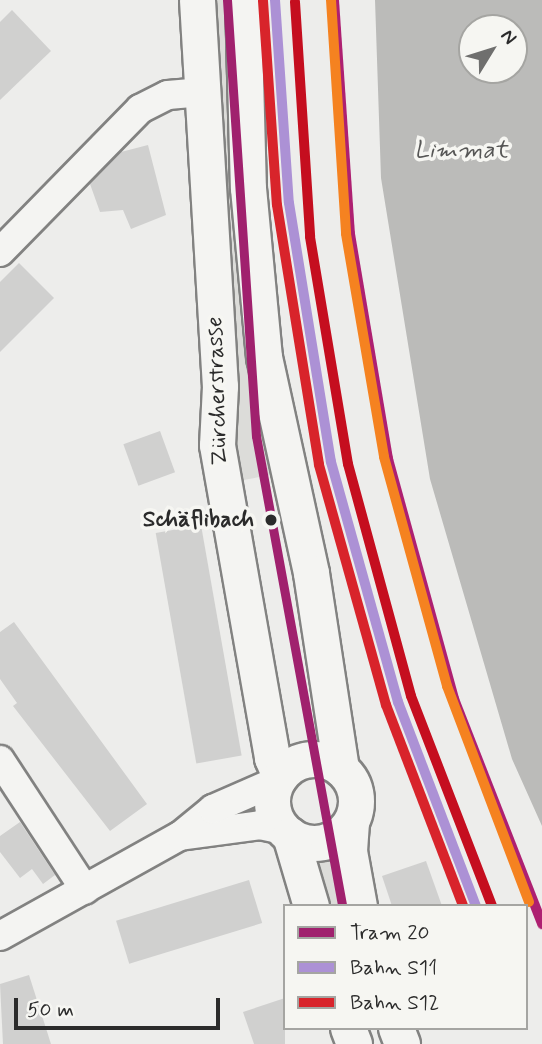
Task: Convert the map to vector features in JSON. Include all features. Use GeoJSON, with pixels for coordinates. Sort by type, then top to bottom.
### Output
{"type":"FeatureCollection","features":[{"type":"Feature","properties":{"kind":"main road","name":"Zürcherstrasse"},"geometry":{"type":"LineString","coordinates":[[197,0],[200,92],[220,386],[217,444],[272,758],[279,779],[273,807],[287,833],[310,904]]}},
{"type":"Feature","properties":{"kind":"main road","name":"Zürcherstrasse"},"geometry":{"type":"LineString","coordinates":[[243,0],[248,188],[264,357],[312,573],[341,769],[356,794],[349,851],[359,904]]}},
{"type":"Feature","properties":{"kind":"main road"},"geometry":{"type":"LineString","coordinates":[[279,779],[309,759],[341,769]]}},
{"type":"Feature","properties":{"kind":"main road"},"geometry":{"type":"LineString","coordinates":[[287,833],[327,841],[351,822]]}},
{"type":"Feature","properties":{"kind":"street"},"geometry":{"type":"LineString","coordinates":[[0,252],[140,109],[168,95],[200,92]]}},
{"type":"Feature","properties":{"kind":"street"},"geometry":{"type":"LineString","coordinates":[[0,760],[85,890]]}},
{"type":"Feature","properties":{"kind":"street"},"geometry":{"type":"LineString","coordinates":[[0,936],[180,836],[213,809],[279,779]]}},
{"type":"Feature","properties":{"kind":"street"},"geometry":{"type":"LineString","coordinates":[[180,836],[260,825],[287,833]]}},
{"type":"Feature","properties":{"kind":"shaded area"},"geometry":{"type":"Polygon","coordinates":[[[208,0],[235,0],[282,473],[232,482],[208,0]]]}},
{"type":"Feature","properties":{"kind":"shaded area"},"geometry":{"type":"Polygon","coordinates":[[[340,855],[348,904],[319,904],[308,860],[340,855]]]}},
{"type":"Feature","properties":{"kind":"water","name":"Limmat"},"geometry":{"type":"Polygon","coordinates":[[[375,0],[542,0],[542,826],[512,759],[430,479],[381,178],[375,0]]]}},
{"type":"Feature","properties":{"kind":"building"},"geometry":{"type":"Polygon","coordinates":[[[12,10],[51,51],[0,100],[0,22],[12,10]]]}},
{"type":"Feature","properties":{"kind":"building"},"geometry":{"type":"Polygon","coordinates":[[[148,145],[166,215],[131,229],[123,210],[100,212],[90,184],[121,152],[148,145]]]}},
{"type":"Feature","properties":{"kind":"building"},"geometry":{"type":"Polygon","coordinates":[[[19,263],[54,298],[0,352],[0,282],[19,263]]]}},
{"type":"Feature","properties":{"kind":"building"},"geometry":{"type":"Polygon","coordinates":[[[160,431],[175,472],[138,486],[123,444],[160,431]]]}},
{"type":"Feature","properties":{"kind":"building"},"geometry":{"type":"Polygon","coordinates":[[[201,525],[242,755],[196,763],[156,533],[201,525]]]}},
{"type":"Feature","properties":{"kind":"building"},"geometry":{"type":"Polygon","coordinates":[[[14,622],[147,804],[110,831],[13,706],[17,703],[0,679],[0,632],[14,622]]]}},
{"type":"Feature","properties":{"kind":"building"},"geometry":{"type":"Polygon","coordinates":[[[20,822],[55,875],[43,884],[32,869],[20,878],[0,852],[0,836],[20,822]]]}},
{"type":"Feature","properties":{"kind":"building"},"geometry":{"type":"Polygon","coordinates":[[[426,861],[441,904],[391,904],[382,876],[426,861]]]}},
{"type":"Feature","properties":{"kind":"building"},"geometry":{"type":"Polygon","coordinates":[[[249,880],[262,923],[129,964],[116,921],[249,880]]]}},
{"type":"Feature","properties":{"kind":"building"},"geometry":{"type":"Polygon","coordinates":[[[29,975],[51,1044],[3,1044],[0,984],[29,975]]]}},
{"type":"Feature","properties":{"kind":"building"},"geometry":{"type":"Polygon","coordinates":[[[283,999],[285,1044],[254,1044],[243,1012],[283,999]]]}},
{"type":"Feature","properties":{"kind":"tram line","name":"20"},"geometry":{"type":"LineString","coordinates":[[227,0],[256,436],[342,904]]}},
{"type":"Feature","properties":{"kind":"rail line","name":"S11"},"geometry":{"type":"LineString","coordinates":[[275,0],[289,203],[331,462],[398,702],[475,904]]}},
{"type":"Feature","properties":{"kind":"rail line","name":"S12"},"geometry":{"type":"LineString","coordinates":[[263,1],[277,205],[319,465],[386,705],[462,904]]}},
{"type":"Feature","properties":{"kind":"transit line"},"geometry":{"type":"LineString","coordinates":[[331,0],[346,234],[384,457],[447,686],[529,902]]}},
{"type":"Feature","properties":{"kind":"transit line"},"geometry":{"type":"LineString","coordinates":[[334,0],[350,234],[388,459],[454,699],[542,924]]}},
{"type":"Feature","properties":{"kind":"transit line"},"geometry":{"type":"LineString","coordinates":[[295,2],[310,237],[348,464],[411,696],[491,904]]}},
{"type":"Feature","properties":{"kind":"place","name":"Schäflibach"},"geometry":{"type":"Point","coordinates":[271,520]}}]}
